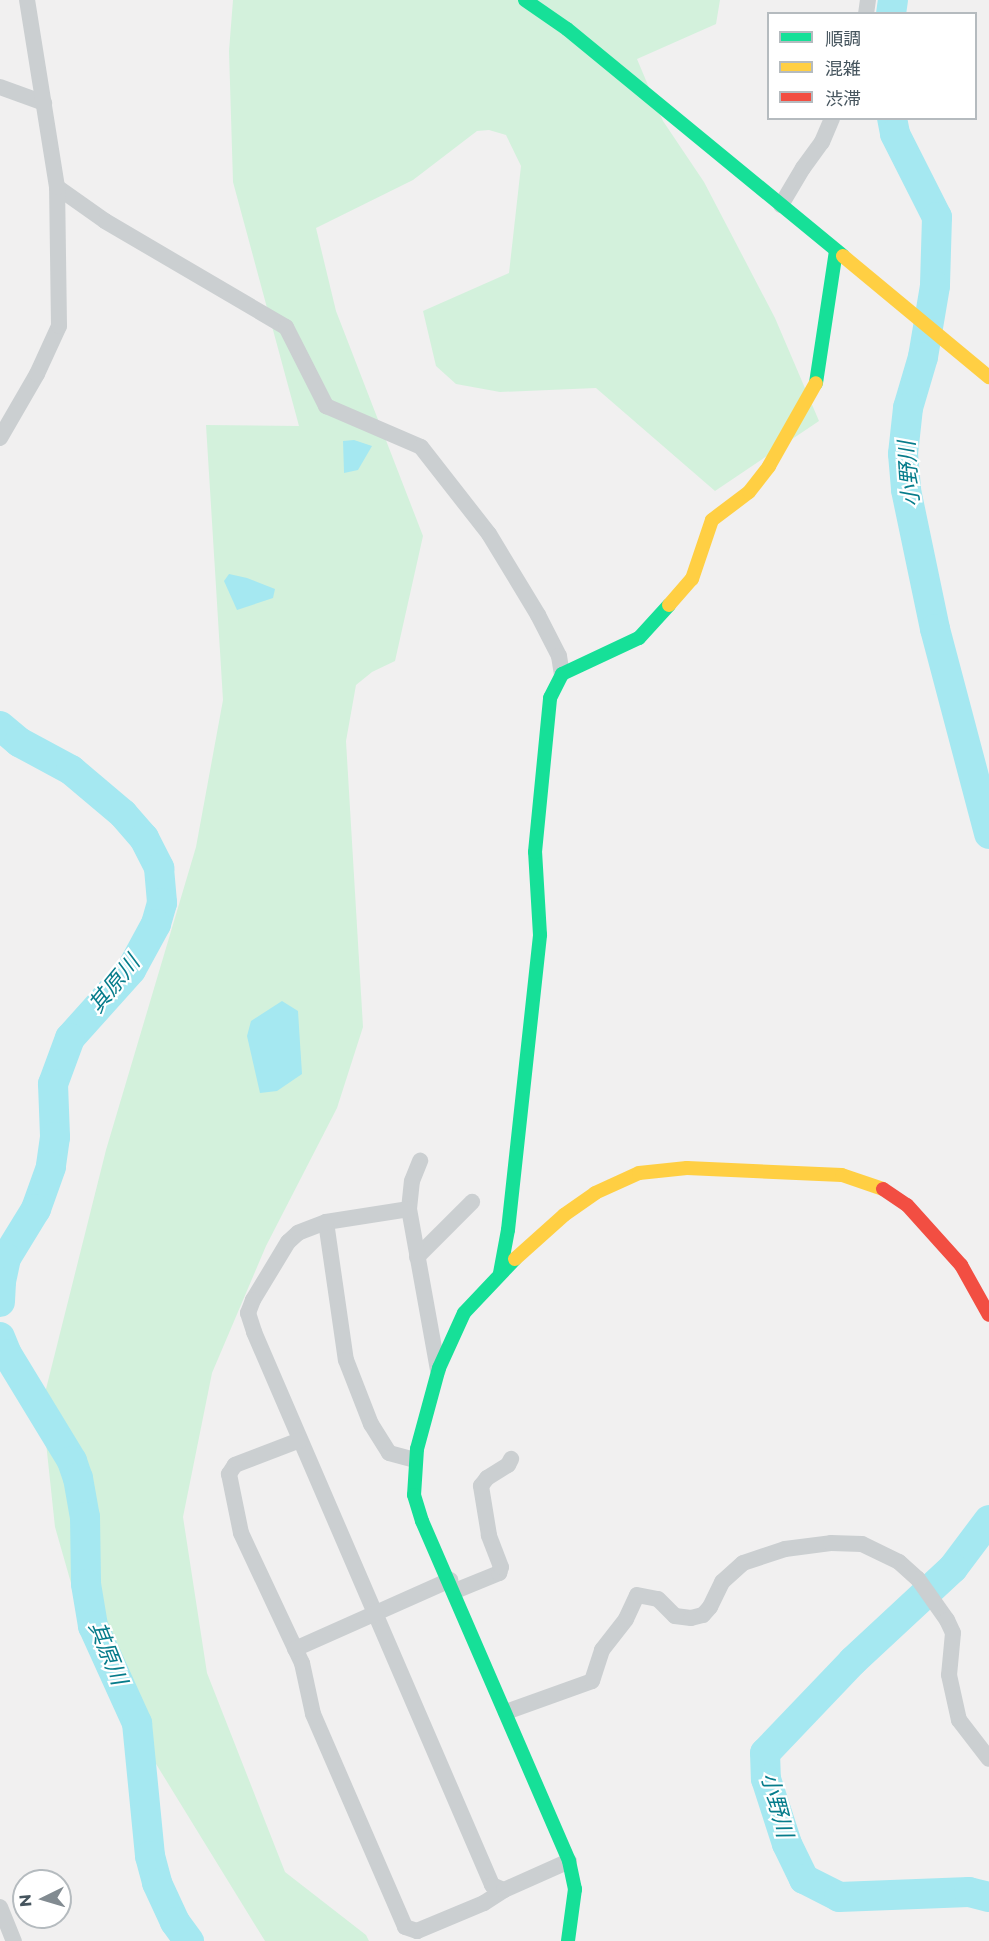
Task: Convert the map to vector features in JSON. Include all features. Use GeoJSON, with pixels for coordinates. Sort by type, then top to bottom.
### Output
{"type":"FeatureCollection","features":[{"type":"Feature","properties":{"kind":"street"},"geometry":{"type":"LineString","coordinates":[[0,438],[37,374],[59,326],[57,187],[27,0]]}},
{"type":"Feature","properties":{"kind":"street"},"geometry":{"type":"LineString","coordinates":[[525,0],[567,29],[989,377]]}},
{"type":"Feature","properties":{"kind":"street"},"geometry":{"type":"LineString","coordinates":[[0,87],[44,104]]}},
{"type":"Feature","properties":{"kind":"street"},"geometry":{"type":"LineString","coordinates":[[781,205],[822,142],[831,120]]}},
{"type":"Feature","properties":{"kind":"street"},"geometry":{"type":"LineString","coordinates":[[57,187],[105,221],[286,327],[326,406],[421,447],[489,534],[538,615],[559,656],[562,674],[550,698],[535,852],[540,936],[508,1230],[500,1273]]}},
{"type":"Feature","properties":{"kind":"street"},"geometry":{"type":"LineString","coordinates":[[562,674],[639,638],[692,579],[712,520],[749,492],[769,465],[816,382],[836,250]]}},
{"type":"Feature","properties":{"kind":"street"},"geometry":{"type":"LineString","coordinates":[[420,1161],[412,1181],[409,1209],[438,1370]]}},
{"type":"Feature","properties":{"kind":"street"},"geometry":{"type":"LineString","coordinates":[[568,1941],[575,1889],[569,1861],[422,1521],[414,1495],[416,1460],[438,1370],[464,1313],[500,1273],[564,1215],[587,1198],[639,1173],[687,1168],[842,1175],[888,1191],[907,1205],[961,1265],[989,1315]]}},
{"type":"Feature","properties":{"kind":"street"},"geometry":{"type":"LineString","coordinates":[[417,1257],[472,1202]]}},
{"type":"Feature","properties":{"kind":"street"},"geometry":{"type":"LineString","coordinates":[[409,1209],[326,1222],[298,1233],[288,1242],[253,1300],[248,1313],[300,1440],[492,1885],[504,1890]]}},
{"type":"Feature","properties":{"kind":"street"},"geometry":{"type":"LineString","coordinates":[[326,1222],[346,1360],[371,1424],[388,1453],[416,1460]]}},
{"type":"Feature","properties":{"kind":"street"},"geometry":{"type":"LineString","coordinates":[[300,1440],[235,1465],[228,1474],[241,1533],[302,1663],[313,1714],[405,1927],[417,1931],[484,1903],[504,1890],[569,1861]]}},
{"type":"Feature","properties":{"kind":"street"},"geometry":{"type":"LineString","coordinates":[[295,1649],[376,1614],[452,1586],[499,1573],[501,1567],[489,1534],[481,1486],[487,1478],[508,1465],[511,1459]]}},
{"type":"Feature","properties":{"kind":"street"},"geometry":{"type":"LineString","coordinates":[[506,1712],[592,1681],[602,1650],[626,1619],[637,1595],[658,1599],[675,1616],[691,1618],[703,1615],[710,1607],[722,1581],[743,1563],[784,1549],[831,1543],[862,1544],[882,1551],[918,1579],[953,1633],[949,1675],[959,1720],[989,1759]]}},
{"type":"Feature","properties":{"kind":"street"},"geometry":{"type":"LineString","coordinates":[[0,1907],[14,1941]]}},
{"type":"Feature","properties":{"kind":"green space"},"geometry":{"type":"Polygon","coordinates":[[[233,0],[720,0],[716,24],[637,59],[663,121],[704,182],[775,318],[819,421],[715,491],[596,388],[500,392],[456,384],[436,366],[423,311],[509,273],[521,166],[506,135],[489,130],[477,131],[413,180],[316,228],[336,311],[423,536],[395,661],[372,672],[356,685],[346,741],[363,1027],[337,1108],[266,1246],[212,1373],[183,1517],[207,1673],[285,1872],[366,1935],[369,1941],[265,1941],[153,1759],[91,1653],[55,1527],[42,1405],[106,1150],[196,847],[223,700],[206,425],[299,426],[233,182],[229,51],[233,0]]]}},
{"type":"Feature","properties":{"kind":"water"},"geometry":{"type":"Polygon","coordinates":[[[354,440],[372,446],[358,470],[344,473],[343,441],[354,440]]]}},
{"type":"Feature","properties":{"kind":"water"},"geometry":{"type":"Polygon","coordinates":[[[229,574],[275,589],[273,598],[237,610],[224,581],[229,574]]]}},
{"type":"Feature","properties":{"kind":"water"},"geometry":{"type":"Polygon","coordinates":[[[282,1001],[298,1011],[302,1074],[277,1091],[260,1093],[247,1036],[251,1021],[282,1001]]]}},
{"type":"Feature","properties":{"kind":"waterway","name":"小野川"},"geometry":{"type":"LineString","coordinates":[[891,12],[893,0]]}},
{"type":"Feature","properties":{"kind":"waterway","name":"小野川"},"geometry":{"type":"LineString","coordinates":[[892,120],[895,134],[937,217],[935,286],[923,357],[908,408],[903,454],[906,490],[935,629],[989,834]]}},
{"type":"Feature","properties":{"kind":"waterway","name":"其原川"},"geometry":{"type":"LineString","coordinates":[[0,726],[19,742],[71,770],[123,814],[144,838],[159,868],[162,903],[156,924],[131,970],[70,1038],[53,1084],[55,1137],[51,1167],[36,1209],[6,1258],[0,1302]]}},
{"type":"Feature","properties":{"kind":"waterway","name":"其原川"},"geometry":{"type":"LineString","coordinates":[[0,1337],[7,1354],[72,1461],[78,1478],[85,1517],[86,1584],[93,1626],[137,1723],[150,1856],[157,1883],[175,1922],[189,1941]]}},
{"type":"Feature","properties":{"kind":"waterway","name":"小野川"},"geometry":{"type":"LineString","coordinates":[[989,1520],[953,1568],[853,1661],[765,1753],[766,1779],[787,1844],[804,1879],[839,1897],[969,1892],[989,1897]]}},
{"type":"Feature","properties":{"kind":"traffic: fast"},"geometry":{"type":"LineString","coordinates":[[525,0],[567,29],[843,256]]}},
{"type":"Feature","properties":{"kind":"traffic: fast"},"geometry":{"type":"LineString","coordinates":[[816,383],[836,250]]}},
{"type":"Feature","properties":{"kind":"traffic: fast"},"geometry":{"type":"LineString","coordinates":[[500,1273],[508,1230],[540,935],[535,852],[550,698],[562,674],[639,638],[669,605]]}},
{"type":"Feature","properties":{"kind":"traffic: fast"},"geometry":{"type":"LineString","coordinates":[[515,1259],[464,1313],[439,1368],[417,1449],[414,1495],[422,1521],[569,1861],[575,1889],[568,1941]]}},
{"type":"Feature","properties":{"kind":"traffic: slow"},"geometry":{"type":"LineString","coordinates":[[843,256],[989,377]]}},
{"type":"Feature","properties":{"kind":"traffic: slow"},"geometry":{"type":"LineString","coordinates":[[669,605],[692,579],[712,520],[749,492],[769,466],[816,383]]}},
{"type":"Feature","properties":{"kind":"traffic: slow"},"geometry":{"type":"LineString","coordinates":[[515,1259],[564,1215],[595,1193],[639,1173],[687,1168],[842,1175],[883,1189]]}},
{"type":"Feature","properties":{"kind":"traffic: jam"},"geometry":{"type":"LineString","coordinates":[[883,1189],[907,1205],[961,1265],[989,1315]]}}]}
